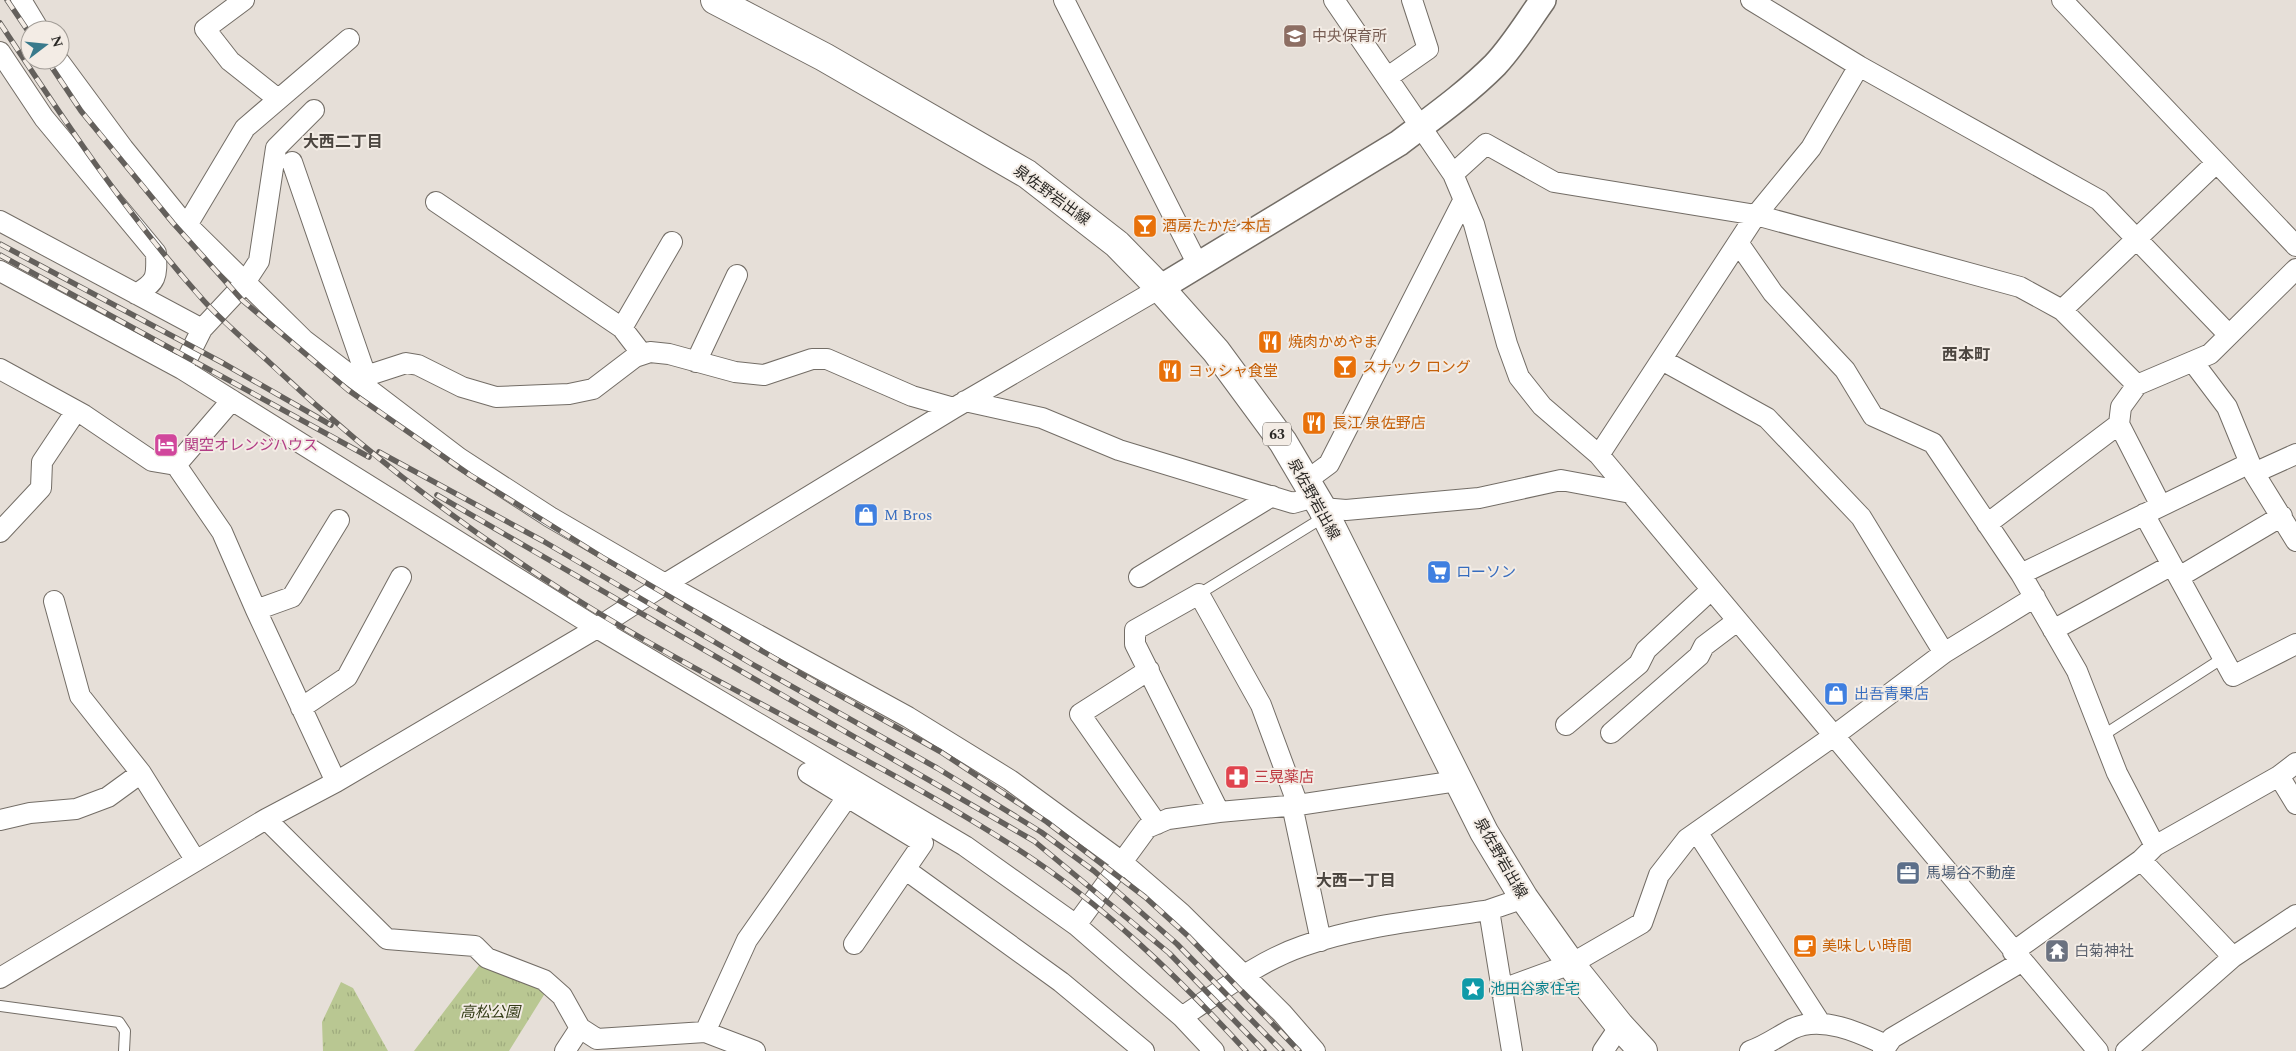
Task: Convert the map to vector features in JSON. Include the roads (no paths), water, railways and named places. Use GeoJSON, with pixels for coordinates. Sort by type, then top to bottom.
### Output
{"type":"FeatureCollection","features":[{"type":"Feature","properties":{"kind":"main road","name":"泉佐野岩出線"},"geometry":{"type":"LineString","coordinates":[[715,0],[824,57],[1028,174],[1117,244],[1160,288],[1216,351],[1282,442],[1317,501],[1457,781],[1524,898],[1620,1026],[1643,1051]]}},
{"type":"Feature","properties":{"kind":"street"},"geometry":{"type":"LineString","coordinates":[[21,0],[33,20]]}},
{"type":"Feature","properties":{"kind":"street"},"geometry":{"type":"LineString","coordinates":[[244,0],[205,30],[230,61],[278,99]]}},
{"type":"Feature","properties":{"kind":"street"},"geometry":{"type":"LineString","coordinates":[[1064,0],[1198,265]]}},
{"type":"Feature","properties":{"kind":"street"},"geometry":{"type":"LineString","coordinates":[[1334,0],[1453,174],[1474,224],[1507,344],[1519,377],[1542,406],[1599,455],[1835,735],[2017,957],[2098,1051]]}},
{"type":"Feature","properties":{"kind":"street"},"geometry":{"type":"LineString","coordinates":[[1388,77],[1428,49],[1412,0]]}},
{"type":"Feature","properties":{"kind":"street"},"geometry":{"type":"LineString","coordinates":[[0,978],[266,819],[336,782],[597,628],[665,584],[959,404],[1160,288],[1399,142],[1470,88],[1496,63],[1543,0]]}},
{"type":"Feature","properties":{"kind":"street"},"geometry":{"type":"LineString","coordinates":[[1750,0],[1859,66],[2100,200],[2229,335]]}},
{"type":"Feature","properties":{"kind":"street"},"geometry":{"type":"LineString","coordinates":[[2062,0],[2296,246]]}},
{"type":"Feature","properties":{"kind":"street"},"geometry":{"type":"LineString","coordinates":[[187,225],[245,128],[349,39]]}},
{"type":"Feature","properties":{"kind":"street"},"geometry":{"type":"LineString","coordinates":[[0,52],[44,118],[156,254],[157,273],[151,285],[136,294]]}},
{"type":"Feature","properties":{"kind":"street"},"geometry":{"type":"LineString","coordinates":[[1599,455],[1739,244],[1756,215],[1811,148],[1859,66]]}},
{"type":"Feature","properties":{"kind":"street"},"geometry":{"type":"LineString","coordinates":[[65,70],[123,148],[187,225],[244,284],[304,340],[364,380],[459,458],[550,517],[665,584],[908,717],[1010,780],[1122,862],[1181,913],[1282,1013],[1315,1051]]}},
{"type":"Feature","properties":{"kind":"street"},"geometry":{"type":"LineString","coordinates":[[182,369],[202,329],[244,284],[259,262],[276,148],[314,110]]}},
{"type":"Feature","properties":{"kind":"street"},"geometry":{"type":"LineString","coordinates":[[1453,174],[1486,144],[1554,182],[1756,215],[2020,288],[2062,310],[2137,385]]}},
{"type":"Feature","properties":{"kind":"street"},"geometry":{"type":"LineString","coordinates":[[292,162],[364,380]]}},
{"type":"Feature","properties":{"kind":"street"},"geometry":{"type":"LineString","coordinates":[[2062,310],[2216,164]]}},
{"type":"Feature","properties":{"kind":"street"},"geometry":{"type":"LineString","coordinates":[[1317,501],[1329,464],[1463,201]]}},
{"type":"Feature","properties":{"kind":"street"},"geometry":{"type":"LineString","coordinates":[[436,202],[622,328],[642,354]]}},
{"type":"Feature","properties":{"kind":"street"},"geometry":{"type":"LineString","coordinates":[[0,221],[202,329]]}},
{"type":"Feature","properties":{"kind":"street"},"geometry":{"type":"LineString","coordinates":[[622,328],[672,242]]}},
{"type":"Feature","properties":{"kind":"street"},"geometry":{"type":"LineString","coordinates":[[1739,244],[1773,293],[1845,370],[1873,416],[1933,443],[2021,574],[2077,671],[2117,773],[2155,846]]}},
{"type":"Feature","properties":{"kind":"street"},"geometry":{"type":"LineString","coordinates":[[2296,268],[2210,354],[2137,385],[2121,407],[2119,424],[2175,571],[2233,676],[2296,644]]}},
{"type":"Feature","properties":{"kind":"street"},"geometry":{"type":"LineString","coordinates":[[0,271],[182,369],[852,789],[924,843],[854,944]]}},
{"type":"Feature","properties":{"kind":"street"},"geometry":{"type":"LineString","coordinates":[[696,362],[737,275]]}},
{"type":"Feature","properties":{"kind":"street"},"geometry":{"type":"LineString","coordinates":[[364,380],[406,363],[418,365],[462,387],[496,397],[569,394],[593,389],[634,357],[650,352],[669,354],[735,372],[764,375],[812,359],[827,358],[912,396],[1042,418],[1119,450],[1292,503],[1317,501],[1346,510],[1479,498],[1562,480],[1631,493]]}},
{"type":"Feature","properties":{"kind":"street"},"geometry":{"type":"LineString","coordinates":[[1662,360],[1767,418],[1861,517],[1944,653]]}},
{"type":"Feature","properties":{"kind":"street"},"geometry":{"type":"LineString","coordinates":[[2193,362],[2227,407],[2252,468],[2296,541]]}},
{"type":"Feature","properties":{"kind":"street"},"geometry":{"type":"LineString","coordinates":[[0,369],[76,411],[152,462],[176,465],[222,532],[336,782]]}},
{"type":"Feature","properties":{"kind":"street"},"geometry":{"type":"LineString","coordinates":[[176,465],[232,400]]}},
{"type":"Feature","properties":{"kind":"street"},"geometry":{"type":"LineString","coordinates":[[0,532],[41,488],[42,462],[76,411]]}},
{"type":"Feature","properties":{"kind":"street"},"geometry":{"type":"LineString","coordinates":[[1987,524],[2119,424]]}},
{"type":"Feature","properties":{"kind":"street"},"geometry":{"type":"LineString","coordinates":[[2021,574],[2153,510],[2252,468],[2296,454]]}},
{"type":"Feature","properties":{"kind":"street"},"geometry":{"type":"LineString","coordinates":[[1138,577],[1272,496]]}},
{"type":"Feature","properties":{"kind":"street"},"geometry":{"type":"LineString","coordinates":[[2053,630],[2175,571],[2282,516]]}},
{"type":"Feature","properties":{"kind":"street"},"geometry":{"type":"LineString","coordinates":[[256,610],[292,597],[339,520]]}},
{"type":"Feature","properties":{"kind":"street"},"geometry":{"type":"LineString","coordinates":[[301,708],[347,677],[402,576]]}},
{"type":"Feature","properties":{"kind":"street"},"geometry":{"type":"LineString","coordinates":[[1566,725],[1639,664],[1646,650],[1711,590]]}},
{"type":"Feature","properties":{"kind":"street"},"geometry":{"type":"LineString","coordinates":[[1218,812],[1149,670],[1134,644],[1135,630],[1199,594],[1261,705],[1295,805],[1321,941]]}},
{"type":"Feature","properties":{"kind":"street"},"geometry":{"type":"LineString","coordinates":[[1500,990],[1572,964],[1642,924],[1659,875],[1687,839],[1835,735],[1944,653],[2035,597]]}},
{"type":"Feature","properties":{"kind":"street"},"geometry":{"type":"LineString","coordinates":[[54,601],[80,696],[141,773],[196,861]]}},
{"type":"Feature","properties":{"kind":"street"},"geometry":{"type":"LineString","coordinates":[[1611,733],[1698,656],[1704,646],[1737,621]]}},
{"type":"Feature","properties":{"kind":"street"},"geometry":{"type":"LineString","coordinates":[[1149,670],[1080,714],[1157,824]]}},
{"type":"Feature","properties":{"kind":"street"},"geometry":{"type":"LineString","coordinates":[[1750,1051],[1793,1028],[1809,1024],[1821,1024],[1863,1035],[1884,1048],[1892,1038],[2017,957],[2141,860],[2155,846],[2279,776],[2296,763]]}},
{"type":"Feature","properties":{"kind":"street"},"geometry":{"type":"LineString","coordinates":[[0,820],[30,813],[76,809],[108,797],[141,773]]}},
{"type":"Feature","properties":{"kind":"street"},"geometry":{"type":"LineString","coordinates":[[808,773],[852,789],[965,846],[1076,925],[1182,1017],[1214,1051]]}},
{"type":"Feature","properties":{"kind":"street"},"geometry":{"type":"LineString","coordinates":[[2279,776],[2296,804]]}},
{"type":"Feature","properties":{"kind":"street"},"geometry":{"type":"LineString","coordinates":[[1076,925],[1147,828],[1168,819],[1295,805],[1457,781]]}},
{"type":"Feature","properties":{"kind":"street"},"geometry":{"type":"LineString","coordinates":[[704,1032],[747,940],[852,789]]}},
{"type":"Feature","properties":{"kind":"street"},"geometry":{"type":"LineString","coordinates":[[266,819],[387,939],[475,946],[486,958],[544,980],[562,996],[580,1028],[597,1039],[704,1032],[755,1051]]}},
{"type":"Feature","properties":{"kind":"street"},"geometry":{"type":"LineString","coordinates":[[1697,832],[1821,1024]]}},
{"type":"Feature","properties":{"kind":"street"},"geometry":{"type":"LineString","coordinates":[[2141,860],[2233,957]]}},
{"type":"Feature","properties":{"kind":"street"},"geometry":{"type":"LineString","coordinates":[[906,870],[1061,982],[1144,1051]]}},
{"type":"Feature","properties":{"kind":"street"},"geometry":{"type":"LineString","coordinates":[[1182,1017],[1256,968],[1302,946],[1350,933],[1489,910],[1524,898]]}},
{"type":"Feature","properties":{"kind":"street"},"geometry":{"type":"LineString","coordinates":[[1489,910],[1500,990],[1512,1051]]}},
{"type":"Feature","properties":{"kind":"street"},"geometry":{"type":"LineString","coordinates":[[2126,1051],[2233,957],[2296,915]]}},
{"type":"Feature","properties":{"kind":"street"},"geometry":{"type":"LineString","coordinates":[[1603,1051],[1620,1026]]}},
{"type":"Feature","properties":{"kind":"street"},"geometry":{"type":"LineString","coordinates":[[565,1051],[580,1028]]}},
{"type":"Feature","properties":{"kind":"lane"},"geometry":{"type":"LineString","coordinates":[[1199,594],[1317,501]]}},
{"type":"Feature","properties":{"kind":"lane"},"geometry":{"type":"LineString","coordinates":[[2102,736],[2223,658]]}},
{"type":"Feature","properties":{"kind":"lane"},"geometry":{"type":"LineString","coordinates":[[0,1006],[119,1022],[125,1031],[124,1051]]}},
{"type":"Feature","properties":{"kind":"railway"},"geometry":{"type":"LineString","coordinates":[[7,0],[21,20]]}},
{"type":"Feature","properties":{"kind":"railway"},"geometry":{"type":"LineString","coordinates":[[0,23],[122,201],[204,301],[305,395],[376,456],[451,514],[568,594],[680,660],[908,783],[1019,850],[1050,871],[1081,894],[1139,943],[1194,996],[1246,1051]]}},
{"type":"Feature","properties":{"kind":"railway"},"geometry":{"type":"LineString","coordinates":[[54,70],[81,111],[173,223],[242,300],[348,390],[470,475],[602,557],[810,679],[941,752],[1047,822],[1145,897],[1188,936],[1299,1051]]}},
{"type":"Feature","properties":{"kind":"railway"},"geometry":{"type":"LineString","coordinates":[[0,244],[221,362],[331,425]]}},
{"type":"Feature","properties":{"kind":"railway"},"geometry":{"type":"LineString","coordinates":[[0,255],[369,457]]}},
{"type":"Feature","properties":{"kind":"railway"},"geometry":{"type":"LineString","coordinates":[[379,452],[543,541],[752,664],[937,768],[1041,832],[1094,871],[1177,944],[1282,1051]]}},
{"type":"Feature","properties":{"kind":"railway"},"geometry":{"type":"LineString","coordinates":[[437,495],[1034,841],[1169,953],[1264,1051]]}},
{"type":"Feature","properties":{"kind":"place","name":"中央保育所"},"geometry":{"type":"Point","coordinates":[1295,36]}},
{"type":"Feature","properties":{"kind":"place","name":"酒房たかだ 本店"},"geometry":{"type":"Point","coordinates":[1145,226]}},
{"type":"Feature","properties":{"kind":"place","name":"焼肉かめやま"},"geometry":{"type":"Point","coordinates":[1270,342]}},
{"type":"Feature","properties":{"kind":"place","name":"スナック ロング"},"geometry":{"type":"Point","coordinates":[1345,367]}},
{"type":"Feature","properties":{"kind":"place","name":"ヨッシャ食堂"},"geometry":{"type":"Point","coordinates":[1170,371]}},
{"type":"Feature","properties":{"kind":"place","name":"長江 泉佐野店"},"geometry":{"type":"Point","coordinates":[1314,423]}},
{"type":"Feature","properties":{"kind":"place","name":"関空オレンジハウス"},"geometry":{"type":"Point","coordinates":[166,445]}},
{"type":"Feature","properties":{"kind":"place","name":"M Bros"},"geometry":{"type":"Point","coordinates":[866,515]}},
{"type":"Feature","properties":{"kind":"place","name":"ローソン"},"geometry":{"type":"Point","coordinates":[1439,572]}},
{"type":"Feature","properties":{"kind":"place","name":"出吾青果店"},"geometry":{"type":"Point","coordinates":[1836,694]}},
{"type":"Feature","properties":{"kind":"place","name":"三晃薬店"},"geometry":{"type":"Point","coordinates":[1237,777]}},
{"type":"Feature","properties":{"kind":"place","name":"馬場谷不動産"},"geometry":{"type":"Point","coordinates":[1908,873]}},
{"type":"Feature","properties":{"kind":"place","name":"美味しい時間"},"geometry":{"type":"Point","coordinates":[1805,946]}},
{"type":"Feature","properties":{"kind":"place","name":"白菊神社"},"geometry":{"type":"Point","coordinates":[2057,951]}},
{"type":"Feature","properties":{"kind":"place","name":"池田谷家住宅"},"geometry":{"type":"Point","coordinates":[1473,989]}},
{"type":"Feature","properties":{"kind":"district","name":"大西二丁目"},"geometry":{"type":"Point","coordinates":[343,141]}},
{"type":"Feature","properties":{"kind":"district","name":"西本町"},"geometry":{"type":"Point","coordinates":[1966,354]}},
{"type":"Feature","properties":{"kind":"district","name":"大西一丁目"},"geometry":{"type":"Point","coordinates":[1356,880]}},
{"type":"Feature","properties":{"kind":"park label","name":"高松公園"},"geometry":{"type":"Point","coordinates":[490,1012]}}]}
